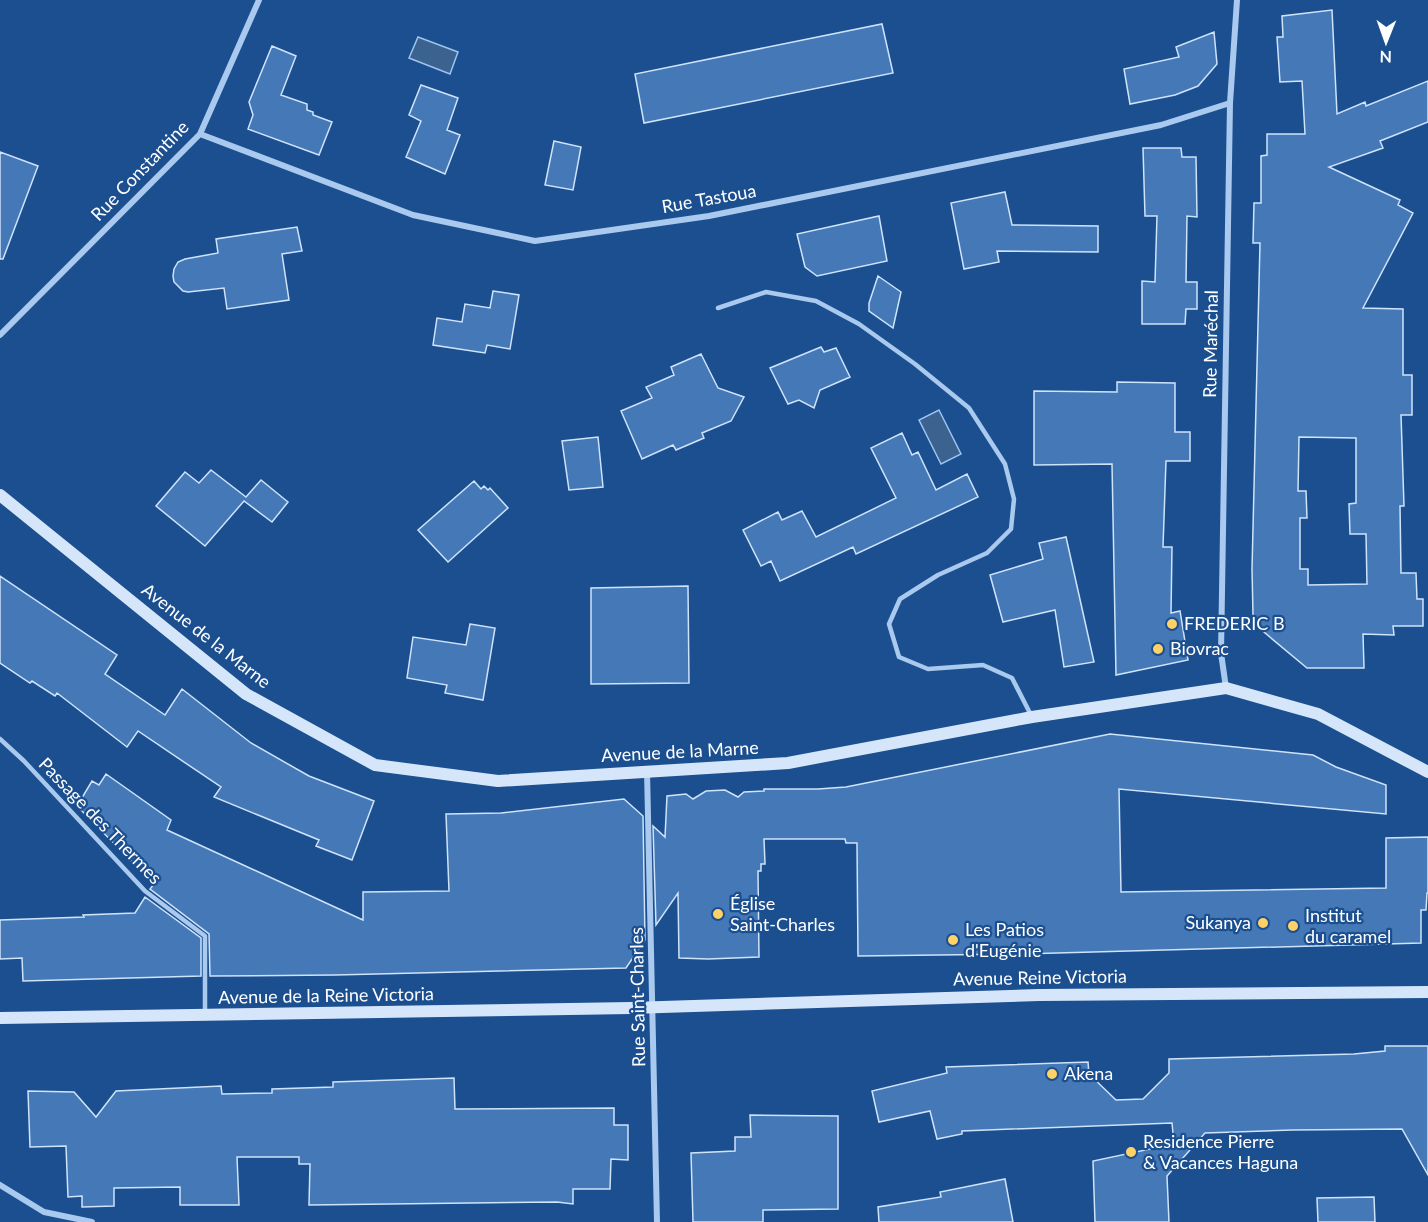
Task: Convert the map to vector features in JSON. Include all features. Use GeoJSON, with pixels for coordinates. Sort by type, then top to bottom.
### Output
{"type":"FeatureCollection","features":[{"type":"Feature","properties":{"kind":"main road","name":"Avenue de la Marne"},"geometry":{"type":"LineString","coordinates":[[0,495],[246,694],[375,765],[498,780],[788,763],[1032,717],[1226,688],[1318,714],[1428,772]]}},
{"type":"Feature","properties":{"kind":"main road","name":"Avenue Reine Victoria"},"geometry":{"type":"LineString","coordinates":[[653,1007],[1039,995],[1428,992]]}},
{"type":"Feature","properties":{"kind":"main road","name":"Avenue de la Reine Victoria"},"geometry":{"type":"LineString","coordinates":[[0,1018],[653,1007]]}},
{"type":"Feature","properties":{"kind":"street","name":"Rue Constantine"},"geometry":{"type":"LineString","coordinates":[[0,335],[200,134],[259,0]]}},
{"type":"Feature","properties":{"kind":"street","name":"Rue Maréchal"},"geometry":{"type":"LineString","coordinates":[[1226,688],[1221,652],[1230,103],[1237,0]]}},
{"type":"Feature","properties":{"kind":"street","name":"Rue Tastoua"},"geometry":{"type":"LineString","coordinates":[[200,134],[413,215],[535,242],[709,216],[1161,125],[1230,103]]}},
{"type":"Feature","properties":{"kind":"street","name":"Rue Saint-Charles"},"geometry":{"type":"LineString","coordinates":[[648,771],[657,1222]]}},
{"type":"Feature","properties":{"kind":"street"},"geometry":{"type":"LineString","coordinates":[[0,1185],[44,1212],[92,1222]]}},
{"type":"Feature","properties":{"kind":"lane"},"geometry":{"type":"LineString","coordinates":[[718,308],[766,292],[816,301],[859,324],[915,364],[969,408],[1005,464],[1014,499],[1011,529],[987,553],[938,575],[900,598],[889,624],[898,657],[928,669],[983,665],[1012,678],[1032,717]]}},
{"type":"Feature","properties":{"kind":"lane","name":"Passage des Thermes"},"geometry":{"type":"LineString","coordinates":[[0,740],[24,761],[145,891],[205,936],[205,1016]]}},
{"type":"Feature","properties":{"kind":"water"},"geometry":{"type":"Polygon","coordinates":[[[418,37],[458,52],[450,74],[409,58],[418,37]]]}},
{"type":"Feature","properties":{"kind":"water"},"geometry":{"type":"Polygon","coordinates":[[[939,410],[961,454],[941,464],[919,420],[939,410]]]}},
{"type":"Feature","properties":{"kind":"building"},"geometry":{"type":"Polygon","coordinates":[[[1332,10],[1337,114],[1365,102],[1366,106],[1428,81],[1428,122],[1380,141],[1383,148],[1329,167],[1400,200],[1398,205],[1413,213],[1363,308],[1403,309],[1403,375],[1412,375],[1412,415],[1401,415],[1404,506],[1400,506],[1401,573],[1416,573],[1417,599],[1423,599],[1423,626],[1393,626],[1394,635],[1363,634],[1364,668],[1307,668],[1253,623],[1252,569],[1260,243],[1253,243],[1254,203],[1261,203],[1261,156],[1267,155],[1267,134],[1305,134],[1302,81],[1280,82],[1277,37],[1283,37],[1282,16],[1332,10]],[[1299,437],[1298,491],[1306,491],[1307,518],[1300,518],[1300,569],[1308,569],[1308,585],[1367,584],[1366,534],[1350,534],[1349,504],[1356,503],[1356,438],[1299,437]]]}},
{"type":"Feature","properties":{"kind":"building"},"geometry":{"type":"Polygon","coordinates":[[[882,24],[893,73],[644,123],[635,74],[882,24]]]}},
{"type":"Feature","properties":{"kind":"building"},"geometry":{"type":"Polygon","coordinates":[[[1214,32],[1217,64],[1198,86],[1175,95],[1130,104],[1124,69],[1179,57],[1176,47],[1214,32]]]}},
{"type":"Feature","properties":{"kind":"building"},"geometry":{"type":"Polygon","coordinates":[[[272,46],[296,56],[281,95],[307,104],[307,110],[313,112],[313,115],[332,122],[319,155],[248,129],[253,115],[249,102],[272,46]]]}},
{"type":"Feature","properties":{"kind":"building"},"geometry":{"type":"Polygon","coordinates":[[[421,85],[458,98],[447,130],[460,135],[445,174],[406,157],[421,121],[409,115],[421,85]]]}},
{"type":"Feature","properties":{"kind":"building"},"geometry":{"type":"Polygon","coordinates":[[[554,141],[581,147],[573,190],[545,185],[554,141]]]}},
{"type":"Feature","properties":{"kind":"building"},"geometry":{"type":"Polygon","coordinates":[[[1143,148],[1181,148],[1182,157],[1196,157],[1197,217],[1187,216],[1186,282],[1197,282],[1197,309],[1186,309],[1185,324],[1142,324],[1142,281],[1155,282],[1157,216],[1145,216],[1143,148]]]}},
{"type":"Feature","properties":{"kind":"building"},"geometry":{"type":"Polygon","coordinates":[[[0,152],[38,166],[3,259],[0,259],[0,152]]]}},
{"type":"Feature","properties":{"kind":"building"},"geometry":{"type":"Polygon","coordinates":[[[1005,192],[1012,225],[1098,226],[1098,252],[997,251],[999,262],[964,269],[951,203],[1005,192]]]}},
{"type":"Feature","properties":{"kind":"building"},"geometry":{"type":"Polygon","coordinates":[[[879,216],[887,261],[817,276],[805,267],[797,234],[879,216]]]}},
{"type":"Feature","properties":{"kind":"building"},"geometry":{"type":"Polygon","coordinates":[[[297,227],[302,251],[282,254],[289,300],[227,309],[224,288],[188,292],[183,291],[174,282],[174,269],[178,262],[218,253],[216,239],[297,227]]]}},
{"type":"Feature","properties":{"kind":"building"},"geometry":{"type":"Polygon","coordinates":[[[878,276],[901,292],[893,328],[869,311],[869,303],[878,276]]]}},
{"type":"Feature","properties":{"kind":"building"},"geometry":{"type":"Polygon","coordinates":[[[493,291],[519,295],[510,349],[487,345],[485,353],[433,345],[437,318],[462,322],[465,304],[490,308],[493,291]]]}},
{"type":"Feature","properties":{"kind":"building"},"geometry":{"type":"Polygon","coordinates":[[[821,347],[824,352],[836,348],[850,377],[820,390],[814,408],[799,400],[788,404],[770,368],[821,347]]]}},
{"type":"Feature","properties":{"kind":"building"},"geometry":{"type":"Polygon","coordinates":[[[701,354],[718,388],[744,397],[731,421],[702,433],[704,438],[676,450],[673,445],[642,459],[621,411],[652,398],[646,387],[674,375],[671,367],[701,354]]]}},
{"type":"Feature","properties":{"kind":"building"},"geometry":{"type":"Polygon","coordinates":[[[1117,382],[1175,383],[1175,432],[1190,432],[1190,461],[1166,461],[1163,547],[1172,547],[1171,613],[1180,611],[1188,660],[1116,675],[1112,464],[1034,465],[1034,391],[1117,392],[1117,382]]]}},
{"type":"Feature","properties":{"kind":"building"},"geometry":{"type":"Polygon","coordinates":[[[902,433],[912,455],[918,452],[936,490],[967,474],[978,497],[856,554],[853,547],[780,581],[771,561],[761,566],[743,530],[778,512],[782,520],[802,511],[816,537],[896,498],[871,448],[902,433]]]}},
{"type":"Feature","properties":{"kind":"building"},"geometry":{"type":"Polygon","coordinates":[[[598,437],[603,487],[569,490],[562,441],[598,437]]]}},
{"type":"Feature","properties":{"kind":"building"},"geometry":{"type":"Polygon","coordinates":[[[211,470],[246,497],[261,480],[288,502],[272,522],[244,501],[205,546],[156,506],[185,472],[199,483],[211,470]]]}},
{"type":"Feature","properties":{"kind":"building"},"geometry":{"type":"Polygon","coordinates":[[[474,481],[481,489],[484,486],[488,490],[490,488],[508,508],[448,562],[418,530],[474,481]]]}},
{"type":"Feature","properties":{"kind":"building"},"geometry":{"type":"Polygon","coordinates":[[[1066,537],[1094,662],[1064,667],[1055,610],[1003,622],[990,575],[1043,559],[1039,543],[1066,537]]]}},
{"type":"Feature","properties":{"kind":"building"},"geometry":{"type":"Polygon","coordinates":[[[0,576],[117,655],[105,674],[165,715],[182,689],[251,743],[309,776],[374,801],[352,860],[316,846],[319,840],[214,797],[221,787],[138,731],[127,747],[57,693],[55,696],[32,681],[30,683],[0,663],[0,576]]]}},
{"type":"Feature","properties":{"kind":"building"},"geometry":{"type":"Polygon","coordinates":[[[688,586],[689,683],[591,684],[591,588],[688,586]]]}},
{"type":"Feature","properties":{"kind":"building"},"geometry":{"type":"Polygon","coordinates":[[[470,624],[495,628],[483,700],[445,693],[447,685],[407,678],[413,637],[466,645],[470,624]]]}},
{"type":"Feature","properties":{"kind":"building"},"geometry":{"type":"Polygon","coordinates":[[[1110,734],[1313,755],[1336,767],[1386,785],[1386,814],[1119,789],[1121,892],[1386,888],[1386,838],[1428,837],[1428,893],[1426,910],[1421,910],[1421,943],[858,956],[857,843],[846,843],[845,839],[764,839],[765,864],[761,864],[761,871],[758,871],[759,957],[679,958],[678,893],[656,925],[653,826],[665,837],[667,796],[686,794],[693,799],[706,791],[725,790],[738,797],[744,792],[764,791],[764,789],[846,787],[1110,734]]]}},
{"type":"Feature","properties":{"kind":"building"},"geometry":{"type":"Polygon","coordinates":[[[106,774],[171,820],[167,830],[363,920],[363,892],[449,891],[446,814],[501,813],[624,799],[643,816],[645,940],[626,968],[210,976],[209,934],[150,889],[154,884],[77,806],[92,781],[99,785],[106,774]]]}},
{"type":"Feature","properties":{"kind":"building"},"geometry":{"type":"Polygon","coordinates":[[[145,897],[201,938],[201,976],[23,981],[22,958],[0,959],[0,920],[135,913],[145,897]]]}},
{"type":"Feature","properties":{"kind":"building"},"geometry":{"type":"Polygon","coordinates":[[[1385,1046],[1428,1046],[1428,1175],[1402,1129],[1205,1133],[1167,1176],[1169,1222],[1095,1222],[1093,1161],[1174,1144],[1172,1123],[962,1131],[962,1134],[937,1139],[930,1111],[879,1122],[872,1091],[947,1073],[946,1067],[1088,1062],[1089,1074],[1116,1100],[1143,1099],[1169,1073],[1169,1059],[1354,1054],[1385,1051],[1385,1046]]]}},
{"type":"Feature","properties":{"kind":"building"},"geometry":{"type":"Polygon","coordinates":[[[454,1078],[455,1109],[614,1108],[614,1125],[628,1125],[628,1160],[611,1159],[610,1189],[573,1189],[573,1204],[557,1202],[309,1205],[310,1164],[299,1164],[299,1157],[237,1157],[239,1205],[180,1205],[180,1187],[114,1188],[114,1206],[82,1207],[82,1196],[68,1197],[66,1146],[30,1147],[28,1091],[74,1092],[96,1117],[116,1091],[221,1086],[222,1094],[272,1093],[272,1089],[333,1087],[333,1082],[454,1078]]]}},
{"type":"Feature","properties":{"kind":"building"},"geometry":{"type":"Polygon","coordinates":[[[750,1115],[838,1116],[838,1209],[763,1210],[763,1222],[693,1222],[691,1153],[735,1151],[735,1137],[751,1137],[750,1115]]]}},
{"type":"Feature","properties":{"kind":"building"},"geometry":{"type":"Polygon","coordinates":[[[1005,1179],[1013,1222],[879,1222],[878,1207],[941,1197],[940,1192],[1005,1179]]]}},
{"type":"Feature","properties":{"kind":"building"},"geometry":{"type":"Polygon","coordinates":[[[1374,1197],[1375,1222],[1318,1222],[1317,1198],[1374,1197]]]}},
{"type":"Feature","properties":{"kind":"place","name":"FREDERIC B"},"geometry":{"type":"Point","coordinates":[1172,624]}},
{"type":"Feature","properties":{"kind":"place","name":"Biovrac"},"geometry":{"type":"Point","coordinates":[1158,649]}},
{"type":"Feature","properties":{"kind":"place","name":"Église Saint-Charles"},"geometry":{"type":"Point","coordinates":[718,914]}},
{"type":"Feature","properties":{"kind":"place","name":"Sukanya"},"geometry":{"type":"Point","coordinates":[1263,923]}},
{"type":"Feature","properties":{"kind":"place","name":"Institut du caramel"},"geometry":{"type":"Point","coordinates":[1293,926]}},
{"type":"Feature","properties":{"kind":"place","name":"Les Patios d'Eugénie"},"geometry":{"type":"Point","coordinates":[953,940]}},
{"type":"Feature","properties":{"kind":"place","name":"Akena"},"geometry":{"type":"Point","coordinates":[1052,1074]}},
{"type":"Feature","properties":{"kind":"place","name":"Residence Pierre & Vacances Haguna"},"geometry":{"type":"Point","coordinates":[1131,1152]}}]}
